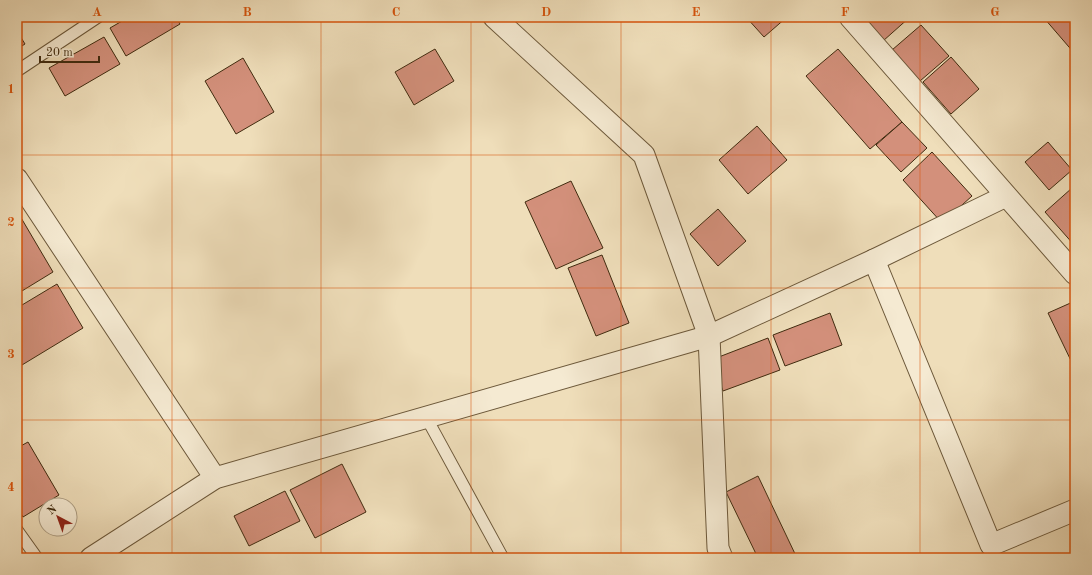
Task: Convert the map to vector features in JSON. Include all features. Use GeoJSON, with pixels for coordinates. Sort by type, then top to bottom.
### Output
{"type":"FeatureCollection","features":[{"type":"Feature","properties":{"kind":"street"},"geometry":{"type":"LineString","coordinates":[[494,17],[644,155],[709,336],[718,548],[722,558]]}},
{"type":"Feature","properties":{"kind":"street"},"geometry":{"type":"LineString","coordinates":[[850,17],[1075,274]]}},
{"type":"Feature","properties":{"kind":"street"},"geometry":{"type":"LineString","coordinates":[[17,179],[215,478]]}},
{"type":"Feature","properties":{"kind":"street"},"geometry":{"type":"LineString","coordinates":[[92,558],[215,478],[709,336],[874,260],[1006,196]]}},
{"type":"Feature","properties":{"kind":"street"},"geometry":{"type":"LineString","coordinates":[[874,260],[993,552],[1075,510]]}},
{"type":"Feature","properties":{"kind":"lane"},"geometry":{"type":"LineString","coordinates":[[17,72],[98,17]]}},
{"type":"Feature","properties":{"kind":"lane"},"geometry":{"type":"LineString","coordinates":[[426,417],[503,558]]}},
{"type":"Feature","properties":{"kind":"lane"},"geometry":{"type":"LineString","coordinates":[[17,530],[37,558]]}},
{"type":"Feature","properties":{"kind":"building"},"geometry":{"type":"Polygon","coordinates":[[[129,17],[176,17],[180,24],[126,56],[110,28],[129,17]]]}},
{"type":"Feature","properties":{"kind":"building"},"geometry":{"type":"Polygon","coordinates":[[[181,17],[191,17],[183,21],[181,17]]]}},
{"type":"Feature","properties":{"kind":"building"},"geometry":{"type":"Polygon","coordinates":[[[746,17],[787,17],[764,37],[746,17]]]}},
{"type":"Feature","properties":{"kind":"building"},"geometry":{"type":"Polygon","coordinates":[[[862,17],[910,17],[883,41],[862,17]]]}},
{"type":"Feature","properties":{"kind":"building"},"geometry":{"type":"Polygon","coordinates":[[[1075,17],[1075,54],[1044,18],[1075,17]]]}},
{"type":"Feature","properties":{"kind":"building"},"geometry":{"type":"Polygon","coordinates":[[[921,25],[949,56],[920,81],[892,50],[921,25]]]}},
{"type":"Feature","properties":{"kind":"building"},"geometry":{"type":"Polygon","coordinates":[[[17,31],[25,44],[17,49],[17,31]]]}},
{"type":"Feature","properties":{"kind":"building"},"geometry":{"type":"Polygon","coordinates":[[[104,37],[120,64],[65,96],[49,68],[104,37]]]}},
{"type":"Feature","properties":{"kind":"building"},"geometry":{"type":"Polygon","coordinates":[[[435,49],[454,81],[414,105],[395,72],[435,49]]]}},
{"type":"Feature","properties":{"kind":"building"},"geometry":{"type":"Polygon","coordinates":[[[838,49],[902,122],[870,149],[806,76],[838,49]]]}},
{"type":"Feature","properties":{"kind":"building"},"geometry":{"type":"Polygon","coordinates":[[[951,57],[979,89],[951,114],[923,82],[951,57]]]}},
{"type":"Feature","properties":{"kind":"building"},"geometry":{"type":"Polygon","coordinates":[[[243,58],[274,112],[236,134],[205,81],[243,58]]]}},
{"type":"Feature","properties":{"kind":"building"},"geometry":{"type":"Polygon","coordinates":[[[902,122],[927,148],[901,172],[876,145],[902,122]]]}},
{"type":"Feature","properties":{"kind":"building"},"geometry":{"type":"Polygon","coordinates":[[[757,126],[787,160],[748,194],[719,160],[757,126]]]}},
{"type":"Feature","properties":{"kind":"building"},"geometry":{"type":"Polygon","coordinates":[[[1048,142],[1072,170],[1049,190],[1025,162],[1048,142]]]}},
{"type":"Feature","properties":{"kind":"building"},"geometry":{"type":"Polygon","coordinates":[[[932,152],[972,196],[942,223],[903,180],[932,152]]]}},
{"type":"Feature","properties":{"kind":"building"},"geometry":{"type":"Polygon","coordinates":[[[571,181],[603,248],[556,269],[525,202],[571,181]]]}},
{"type":"Feature","properties":{"kind":"building"},"geometry":{"type":"Polygon","coordinates":[[[1072,188],[1075,191],[1075,246],[1045,212],[1072,188]]]}},
{"type":"Feature","properties":{"kind":"building"},"geometry":{"type":"Polygon","coordinates":[[[718,209],[746,241],[718,266],[690,234],[718,209]]]}},
{"type":"Feature","properties":{"kind":"building"},"geometry":{"type":"Polygon","coordinates":[[[20,216],[53,272],[17,294],[17,218],[20,216]]]}},
{"type":"Feature","properties":{"kind":"building"},"geometry":{"type":"Polygon","coordinates":[[[602,255],[629,323],[596,336],[568,268],[602,255]]]}},
{"type":"Feature","properties":{"kind":"building"},"geometry":{"type":"Polygon","coordinates":[[[57,284],[83,328],[17,368],[17,308],[57,284]]]}},
{"type":"Feature","properties":{"kind":"building"},"geometry":{"type":"Polygon","coordinates":[[[1075,301],[1075,369],[1048,313],[1075,301]]]}},
{"type":"Feature","properties":{"kind":"building"},"geometry":{"type":"Polygon","coordinates":[[[830,313],[842,345],[785,366],[773,335],[830,313]]]}},
{"type":"Feature","properties":{"kind":"building"},"geometry":{"type":"Polygon","coordinates":[[[768,338],[780,370],[723,391],[711,360],[768,338]]]}},
{"type":"Feature","properties":{"kind":"building"},"geometry":{"type":"Polygon","coordinates":[[[28,442],[59,495],[56,497],[38,497],[38,508],[23,517],[17,507],[17,448],[28,442]]]}},
{"type":"Feature","properties":{"kind":"building"},"geometry":{"type":"Polygon","coordinates":[[[342,464],[366,512],[315,538],[290,490],[342,464]]]}},
{"type":"Feature","properties":{"kind":"building"},"geometry":{"type":"Polygon","coordinates":[[[758,476],[797,558],[758,558],[726,492],[758,476]]]}},
{"type":"Feature","properties":{"kind":"building"},"geometry":{"type":"Polygon","coordinates":[[[285,491],[300,521],[249,546],[234,516],[285,491]]]}},
{"type":"Feature","properties":{"kind":"building"},"geometry":{"type":"Polygon","coordinates":[[[641,555],[642,558],[632,558],[641,555]]]}}]}
